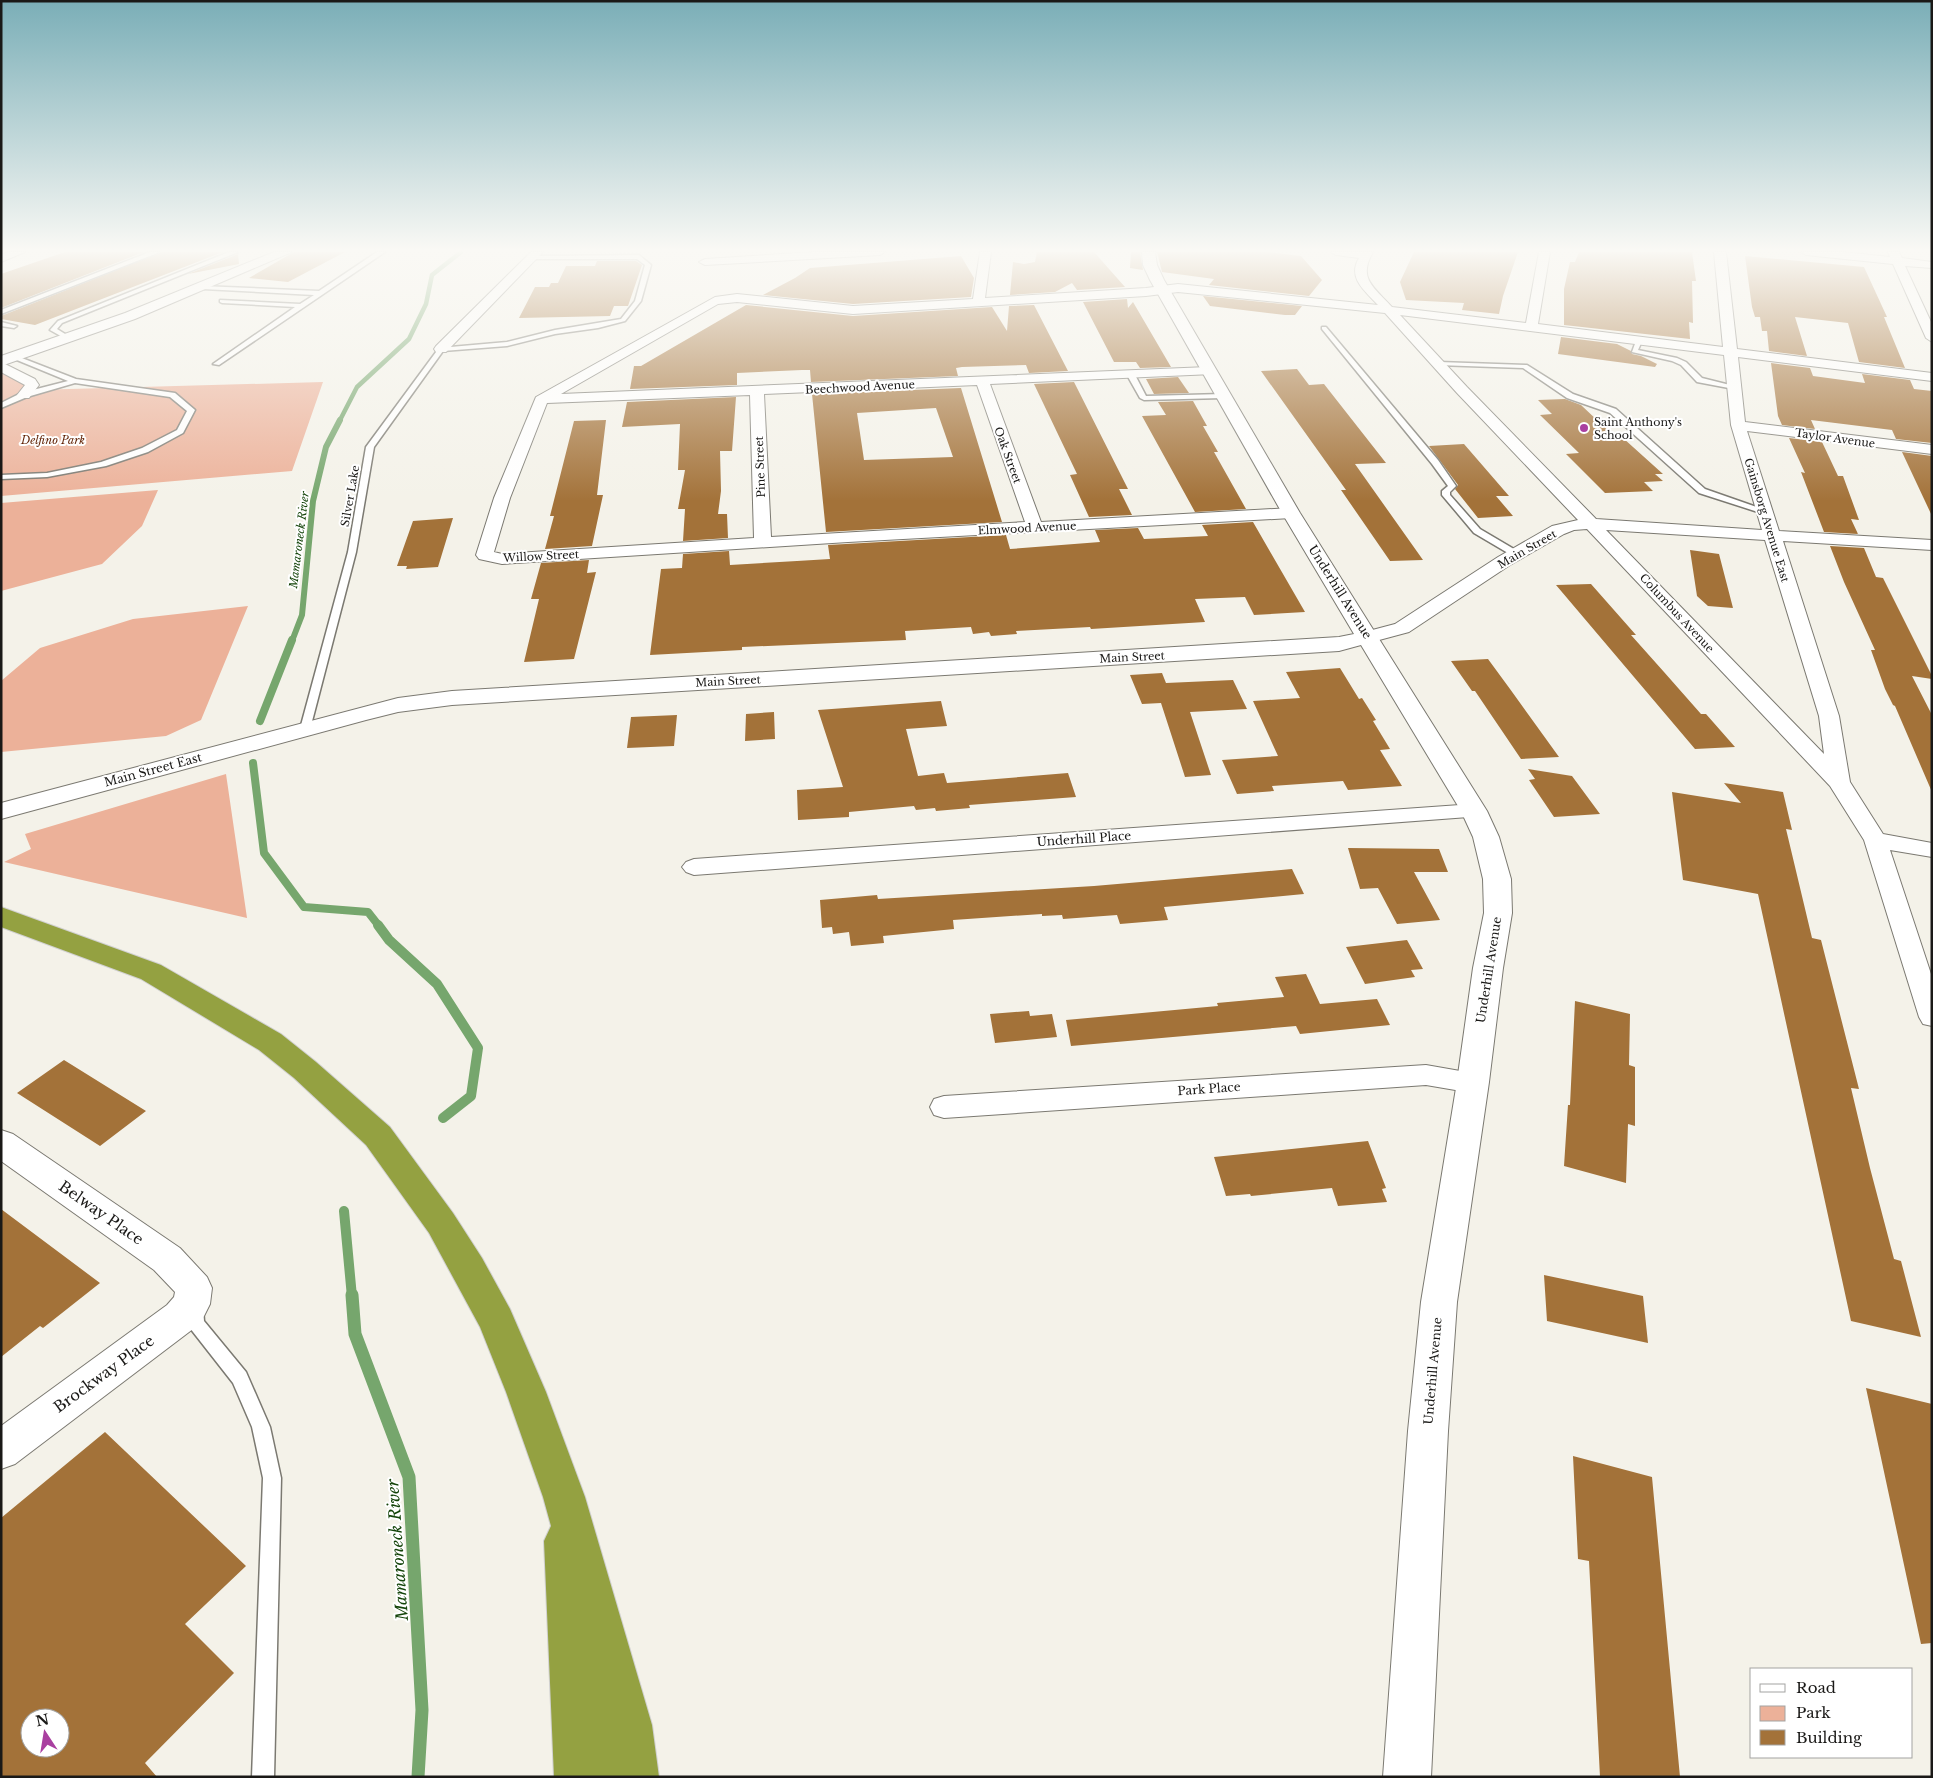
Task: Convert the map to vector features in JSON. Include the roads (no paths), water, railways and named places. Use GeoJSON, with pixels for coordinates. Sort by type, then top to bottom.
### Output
{"type":"FeatureCollection","features":[{"type":"Feature","properties":{"kind":"highway"},"geometry":{"type":"LineString","coordinates":[[1,916],[151,972],[270,1042],[305,1070],[378,1136],[441,1223],[497,1322],[526,1392],[564,1497],[629,1725],[636,1777]]}},
{"type":"Feature","properties":{"kind":"highway"},"geometry":{"type":"LineString","coordinates":[[564,1497],[569,1634],[578,1777]]}},
{"type":"Feature","properties":{"kind":"highway"},"geometry":{"type":"LineString","coordinates":[[564,1497],[606,1777]]}},
{"type":"Feature","properties":{"kind":"street"},"geometry":{"type":"LineString","coordinates":[[8,359],[76,335]]}},
{"type":"Feature","properties":{"kind":"street"},"geometry":{"type":"LineString","coordinates":[[441,349],[455,335]]}},
{"type":"Feature","properties":{"kind":"street"},"geometry":{"type":"LineString","coordinates":[[541,400],[657,335]]}},
{"type":"Feature","properties":{"kind":"street","name":"Underhill Avenue"},"geometry":{"type":"LineString","coordinates":[[1188,335],[1291,513],[1474,810],[1486,837],[1498,879],[1498,913],[1488,968],[1473,1082],[1439,1302],[1428,1431],[1407,1777]]}},
{"type":"Feature","properties":{"kind":"street","name":"Columbus Avenue"},"geometry":{"type":"LineString","coordinates":[[1413,335],[1839,782],[1875,840],[1932,1017]]}},
{"type":"Feature","properties":{"kind":"street"},"geometry":{"type":"LineString","coordinates":[[1589,335],[1932,377]]}},
{"type":"Feature","properties":{"kind":"street","name":"Gainsborg Avenue East"},"geometry":{"type":"LineString","coordinates":[[1729,335],[1738,425],[1829,716],[1839,782]]}},
{"type":"Feature","properties":{"kind":"street"},"geometry":{"type":"LineString","coordinates":[[1,366],[30,382],[32,385],[24,395]]}},
{"type":"Feature","properties":{"kind":"street","name":"Beechwood Avenue"},"geometry":{"type":"LineString","coordinates":[[541,400],[1131,375],[1216,383]]}},
{"type":"Feature","properties":{"kind":"street","name":"Oak Street"},"geometry":{"type":"LineString","coordinates":[[982,381],[1035,528]]}},
{"type":"Feature","properties":{"kind":"street","name":"Pine Street"},"geometry":{"type":"LineString","coordinates":[[757,391],[763,543]]}},
{"type":"Feature","properties":{"kind":"street","name":"Willow Street"},"geometry":{"type":"LineString","coordinates":[[541,400],[502,498],[485,555],[502,559],[763,543]]}},
{"type":"Feature","properties":{"kind":"street","name":"Taylor Avenue"},"geometry":{"type":"LineString","coordinates":[[1738,425],[1932,450]]}},
{"type":"Feature","properties":{"kind":"street","name":"Elmwood Avenue"},"geometry":{"type":"LineString","coordinates":[[763,543],[1291,513]]}},
{"type":"Feature","properties":{"kind":"street","name":"Main Street"},"geometry":{"type":"LineString","coordinates":[[305,729],[398,705],[452,698],[1339,644],[1402,628],[1516,554],[1558,530],[1572,525],[1592,524],[1932,545]]}},
{"type":"Feature","properties":{"kind":"street","name":"Main Street East"},"geometry":{"type":"LineString","coordinates":[[1,811],[305,729]]}},
{"type":"Feature","properties":{"kind":"street","name":"Underhill Place"},"geometry":{"type":"LineString","coordinates":[[694,867],[1474,810]]}},
{"type":"Feature","properties":{"kind":"street"},"geometry":{"type":"LineString","coordinates":[[1875,840],[1932,850]]}},
{"type":"Feature","properties":{"kind":"street","name":"Park Place"},"geometry":{"type":"LineString","coordinates":[[944,1107],[1426,1075],[1473,1082]]}},
{"type":"Feature","properties":{"kind":"street","name":"Belway Place"},"geometry":{"type":"LineString","coordinates":[[1,1144],[167,1259],[194,1288]]}},
{"type":"Feature","properties":{"kind":"street","name":"Brockway Place"},"geometry":{"type":"LineString","coordinates":[[1,1450],[180,1317],[191,1304],[194,1288]]}},
{"type":"Feature","properties":{"kind":"lane"},"geometry":{"type":"LineString","coordinates":[[62,335],[68,338]]}},
{"type":"Feature","properties":{"kind":"lane"},"geometry":{"type":"LineString","coordinates":[[217,364],[260,335]]}},
{"type":"Feature","properties":{"kind":"lane"},"geometry":{"type":"LineString","coordinates":[[441,349],[507,344],[542,335]]}},
{"type":"Feature","properties":{"kind":"lane"},"geometry":{"type":"LineString","coordinates":[[1330,335],[1435,462],[1452,486],[1450,490],[1446,491],[1446,495],[1467,521],[1477,531],[1516,554]]}},
{"type":"Feature","properties":{"kind":"lane"},"geometry":{"type":"LineString","coordinates":[[1639,341],[1634,351],[1638,353],[1666,357],[1685,365],[1695,378],[1734,387]]}},
{"type":"Feature","properties":{"kind":"lane","name":"Silver Lake"},"geometry":{"type":"LineString","coordinates":[[305,729],[352,552],[370,447],[441,349]]}},
{"type":"Feature","properties":{"kind":"lane"},"geometry":{"type":"LineString","coordinates":[[1,477],[47,475],[103,464],[145,450],[180,431],[191,410],[172,395],[75,381],[8,359]]}},
{"type":"Feature","properties":{"kind":"lane"},"geometry":{"type":"LineString","coordinates":[[1439,364],[1525,366],[1570,396],[1613,411],[1702,491],[1764,511]]}},
{"type":"Feature","properties":{"kind":"lane"},"geometry":{"type":"LineString","coordinates":[[1131,375],[1144,398],[1216,383]]}},
{"type":"Feature","properties":{"kind":"lane"},"geometry":{"type":"LineString","coordinates":[[1,406],[24,395],[75,381]]}},
{"type":"Feature","properties":{"kind":"lane"},"geometry":{"type":"LineString","coordinates":[[194,1288],[195,1323],[240,1378],[261,1427],[272,1478],[264,1777]]}},
{"type":"Feature","properties":{"kind":"waterway","name":"Mamaroneck River"},"geometry":{"type":"LineString","coordinates":[[339,422],[357,387],[409,339],[411,335]]}},
{"type":"Feature","properties":{"kind":"waterway","name":"Mamaroneck River"},"geometry":{"type":"LineString","coordinates":[[292,641],[302,615],[313,501],[326,447],[340,420]]}},
{"type":"Feature","properties":{"kind":"waterway","name":"Mamaroneck River"},"geometry":{"type":"LineString","coordinates":[[260,721],[292,640]]}},
{"type":"Feature","properties":{"kind":"waterway","name":"Mamaroneck River"},"geometry":{"type":"LineString","coordinates":[[253,763],[264,853],[304,907],[368,912],[379,926]]}},
{"type":"Feature","properties":{"kind":"waterway","name":"Mamaroneck River"},"geometry":{"type":"LineString","coordinates":[[378,925],[389,940],[437,984],[478,1048],[471,1096],[443,1118]]}},
{"type":"Feature","properties":{"kind":"waterway","name":"Mamaroneck River"},"geometry":{"type":"LineString","coordinates":[[344,1211],[352,1297]]}},
{"type":"Feature","properties":{"kind":"waterway","name":"Mamaroneck River"},"geometry":{"type":"LineString","coordinates":[[352,1295],[355,1334],[409,1477],[422,1710],[418,1777]]}},
{"type":"Feature","properties":{"kind":"place","name":"Saint Anthony's School"},"geometry":{"type":"Point","coordinates":[1584,428]}},
{"type":"Feature","properties":{"kind":"park label","name":"Delfino Park"},"geometry":{"type":"Point","coordinates":[53,440]}}]}
